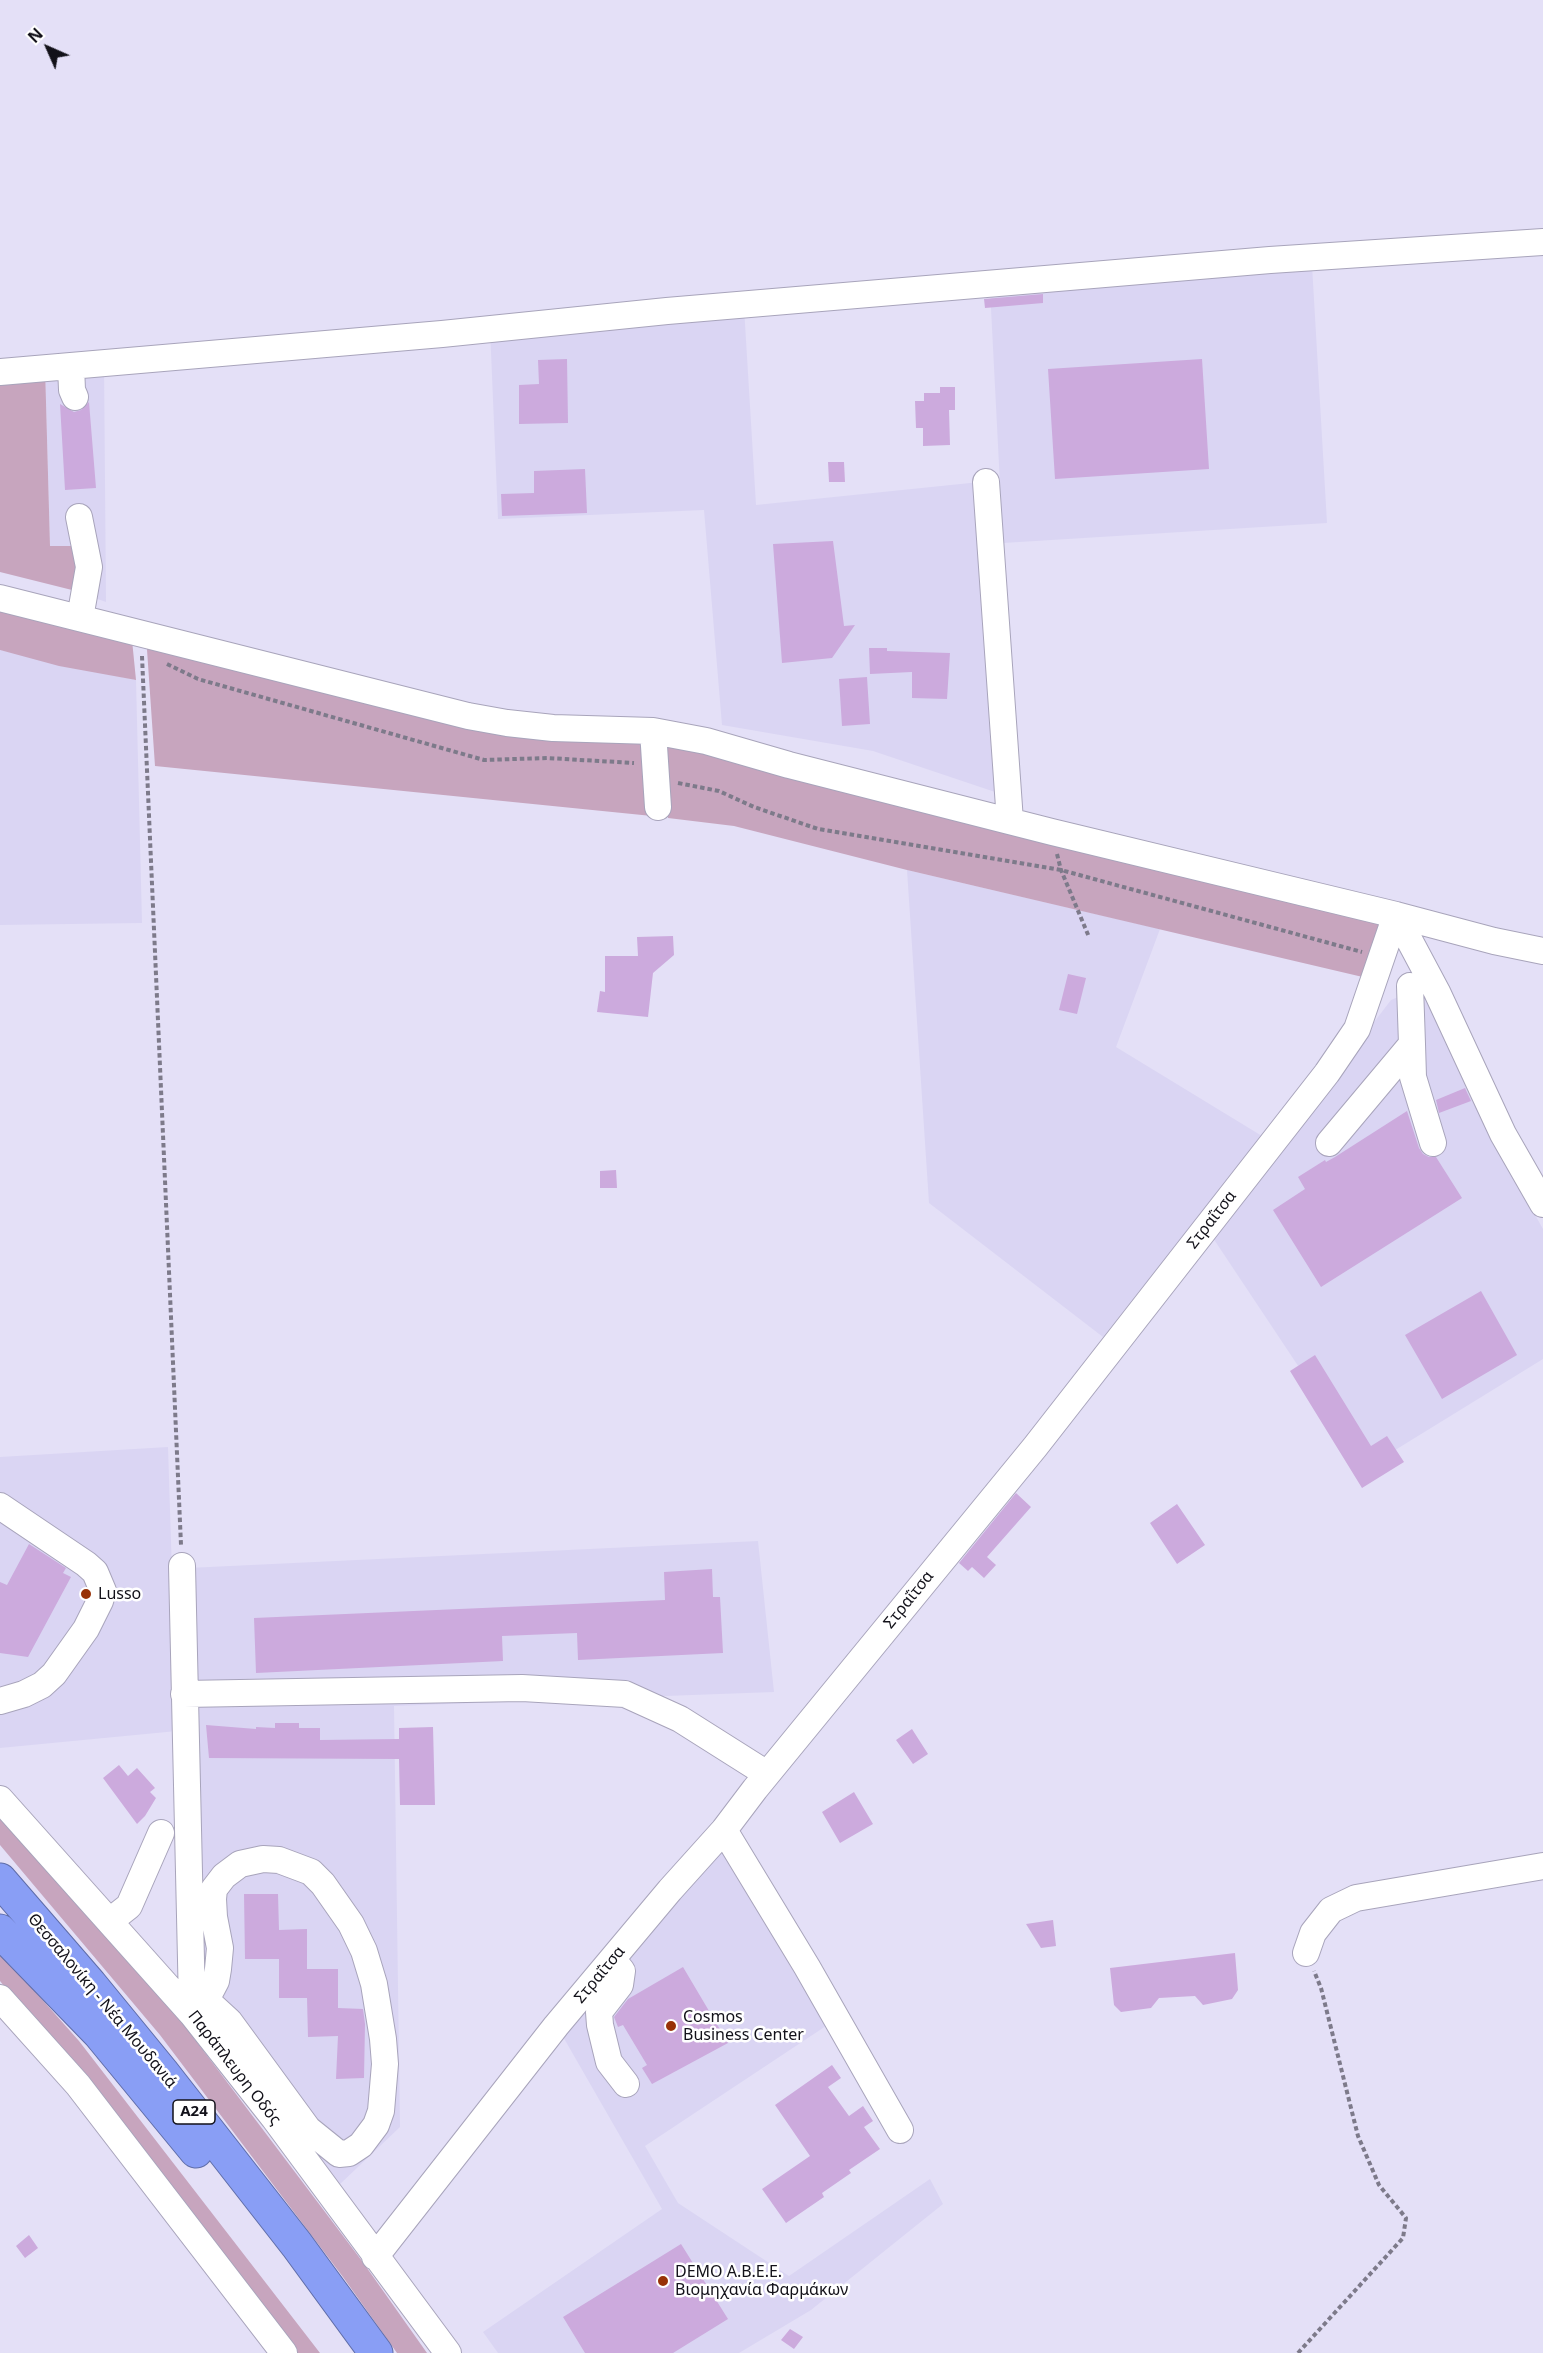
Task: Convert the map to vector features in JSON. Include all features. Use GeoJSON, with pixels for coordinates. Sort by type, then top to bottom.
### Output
{"type":"FeatureCollection","features":[{"type":"Feature","properties":{"kind":"highway","name":"Θεσσαλονίκη - Νέα Μουδανιά"},"geometry":{"type":"LineString","coordinates":[[0,1880],[90,1984],[168,2080],[297,2245],[376,2353]]}},
{"type":"Feature","properties":{"kind":"highway","name":"Θεσσαλονίκη - Νέα Μουδανιά"},"geometry":{"type":"LineString","coordinates":[[0,1931],[106,2042],[265,2240],[348,2353]]}},
{"type":"Feature","properties":{"kind":"street"},"geometry":{"type":"LineString","coordinates":[[0,372],[442,334],[667,311],[1152,270],[1543,242]]}},
{"type":"Feature","properties":{"kind":"street"},"geometry":{"type":"LineString","coordinates":[[71,366],[72,390],[75,397]]}},
{"type":"Feature","properties":{"kind":"street"},"geometry":{"type":"LineString","coordinates":[[986,482],[1010,821]]}},
{"type":"Feature","properties":{"kind":"street"},"geometry":{"type":"LineString","coordinates":[[79,517],[89,567],[80,618]]}},
{"type":"Feature","properties":{"kind":"street"},"geometry":{"type":"LineString","coordinates":[[0,598],[468,716],[553,728],[653,731],[706,741],[789,765],[1010,821],[1494,941],[1543,951]]}},
{"type":"Feature","properties":{"kind":"street"},"geometry":{"type":"LineString","coordinates":[[653,731],[658,807]]}},
{"type":"Feature","properties":{"kind":"street"},"geometry":{"type":"LineString","coordinates":[[1396,915],[1437,992],[1503,1134],[1543,1204]]}},
{"type":"Feature","properties":{"kind":"street","name":"Στραΐτσα"},"geometry":{"type":"LineString","coordinates":[[375,2257],[556,2026],[670,1890],[724,1830],[767,1774],[1035,1447],[1327,1073],[1357,1029],[1396,915]]}},
{"type":"Feature","properties":{"kind":"street"},"geometry":{"type":"LineString","coordinates":[[1357,1029],[1387,992],[1410,986],[1437,992]]}},
{"type":"Feature","properties":{"kind":"street"},"geometry":{"type":"LineString","coordinates":[[1410,986],[1413,1077],[1433,1143]]}},
{"type":"Feature","properties":{"kind":"street"},"geometry":{"type":"LineString","coordinates":[[1329,1143],[1412,1044]]}},
{"type":"Feature","properties":{"kind":"street"},"geometry":{"type":"LineString","coordinates":[[0,1506],[86,1564],[95,1572],[103,1591],[86,1629],[54,1674],[24,1694],[0,1701]]}},
{"type":"Feature","properties":{"kind":"street"},"geometry":{"type":"LineString","coordinates":[[182,1566],[184,1694],[197,2000]]}},
{"type":"Feature","properties":{"kind":"street"},"geometry":{"type":"LineString","coordinates":[[184,1694],[522,1688],[626,1694],[680,1719],[767,1774]]}},
{"type":"Feature","properties":{"kind":"street","name":"Παράπλευρη Οδός"},"geometry":{"type":"LineString","coordinates":[[0,1799],[110,1922],[197,2000],[274,2118],[448,2353]]}},
{"type":"Feature","properties":{"kind":"street"},"geometry":{"type":"LineString","coordinates":[[724,1830],[807,1967],[900,2130]]}},
{"type":"Feature","properties":{"kind":"street"},"geometry":{"type":"LineString","coordinates":[[110,1922],[129,1906],[161,1833]]}},
{"type":"Feature","properties":{"kind":"street"},"geometry":{"type":"LineString","coordinates":[[263,1859],[279,1860],[311,1872],[323,1884],[351,1924],[364,1951],[374,1984],[384,2056],[381,2111],[376,2125],[361,2145],[349,2153],[339,2154],[308,2129],[236,2029],[197,2000],[216,1980],[220,1948],[213,1899],[214,1889],[224,1876],[240,1864],[263,1859]]}},
{"type":"Feature","properties":{"kind":"street"},"geometry":{"type":"LineString","coordinates":[[1306,1953],[1313,1933],[1331,1910],[1356,1898],[1543,1866]]}},
{"type":"Feature","properties":{"kind":"street"},"geometry":{"type":"LineString","coordinates":[[613,1960],[622,1971],[620,1985],[599,2012],[600,2025],[609,2062],[626,2084]]}},
{"type":"Feature","properties":{"kind":"street"},"geometry":{"type":"LineString","coordinates":[[0,1998],[78,2085],[284,2353]]}},
{"type":"Feature","properties":{"kind":"path"},"geometry":{"type":"LineString","coordinates":[[151,657],[141,652],[182,1566]]}},
{"type":"Feature","properties":{"kind":"path"},"geometry":{"type":"LineString","coordinates":[[160,661],[198,679],[484,760],[547,758],[656,772],[719,791],[754,807],[818,829],[1061,870],[1383,957]]}},
{"type":"Feature","properties":{"kind":"path"},"geometry":{"type":"LineString","coordinates":[[1061,870],[1089,937]]}},
{"type":"Feature","properties":{"kind":"path"},"geometry":{"type":"LineString","coordinates":[[1298,2353],[1403,2238],[1406,2218],[1379,2185],[1358,2136],[1321,1988],[1306,1953]]}},
{"type":"Feature","properties":{"kind":"shaded area"},"geometry":{"type":"Polygon","coordinates":[[[1312,265],[1327,523],[1003,543],[990,289],[1312,265]]]}},
{"type":"Feature","properties":{"kind":"shaded area"},"geometry":{"type":"Polygon","coordinates":[[[744,307],[756,505],[980,482],[1001,794],[873,751],[722,725],[704,510],[498,519],[490,328],[744,307]]]}},
{"type":"Feature","properties":{"kind":"shaded area"},"geometry":{"type":"Polygon","coordinates":[[[104,362],[106,602],[72,590],[50,546],[45,366],[104,362]]]}},
{"type":"Feature","properties":{"kind":"shaded area"},"geometry":{"type":"Polygon","coordinates":[[[45,366],[50,546],[71,546],[77,567],[72,590],[0,572],[0,370],[45,366]]]}},
{"type":"Feature","properties":{"kind":"shaded area"},"geometry":{"type":"Polygon","coordinates":[[[0,594],[131,630],[136,680],[59,666],[0,650],[0,594]]]}},
{"type":"Feature","properties":{"kind":"shaded area"},"geometry":{"type":"Polygon","coordinates":[[[146,635],[464,719],[636,734],[647,761],[652,816],[155,766],[146,635]]]}},
{"type":"Feature","properties":{"kind":"shaded area"},"geometry":{"type":"Polygon","coordinates":[[[0,650],[136,680],[142,923],[0,925],[0,650]]]}},
{"type":"Feature","properties":{"kind":"shaded area"},"geometry":{"type":"Polygon","coordinates":[[[654,738],[1377,923],[1382,933],[1367,978],[907,870],[734,826],[668,818],[665,788],[654,738]]]}},
{"type":"Feature","properties":{"kind":"shaded area"},"geometry":{"type":"Polygon","coordinates":[[[907,870],[1160,929],[1116,1047],[1262,1136],[1103,1337],[929,1203],[907,870]]]}},
{"type":"Feature","properties":{"kind":"shaded area"},"geometry":{"type":"Polygon","coordinates":[[[1403,995],[1431,1000],[1521,1190],[1543,1229],[1543,1359],[1366,1468],[1211,1235],[1391,1000],[1403,995]]]}},
{"type":"Feature","properties":{"kind":"shaded area","name":"Lusso"},"geometry":{"type":"Polygon","coordinates":[[[168,1447],[177,1731],[0,1748],[0,1457],[168,1447]]]}},
{"type":"Feature","properties":{"kind":"shaded area"},"geometry":{"type":"Polygon","coordinates":[[[758,1541],[774,1692],[394,1706],[400,2127],[338,2186],[200,2007],[188,1568],[758,1541]]]}},
{"type":"Feature","properties":{"kind":"shaded area"},"geometry":{"type":"Polygon","coordinates":[[[0,1810],[184,2025],[362,2261],[427,2353],[397,2353],[343,2277],[160,2035],[0,1845],[0,1810]]]}},
{"type":"Feature","properties":{"kind":"shaded area"},"geometry":{"type":"Polygon","coordinates":[[[719,1841],[835,2020],[645,2146],[678,2203],[789,2276],[930,2179],[943,2204],[811,2310],[739,2353],[498,2353],[483,2332],[662,2209],[558,2028],[719,1841]]]}},
{"type":"Feature","properties":{"kind":"shaded area"},"geometry":{"type":"Polygon","coordinates":[[[0,1952],[79,2041],[320,2353],[297,2353],[0,1981],[0,1952]]]}},
{"type":"Feature","properties":{"kind":"building"},"geometry":{"type":"Polygon","coordinates":[[[1043,294],[1043,303],[985,308],[984,299],[1043,294]]]}},
{"type":"Feature","properties":{"kind":"building"},"geometry":{"type":"Polygon","coordinates":[[[567,359],[568,423],[519,424],[519,385],[539,384],[538,360],[567,359]]]}},
{"type":"Feature","properties":{"kind":"building"},"geometry":{"type":"Polygon","coordinates":[[[1202,359],[1209,469],[1055,479],[1048,369],[1202,359]]]}},
{"type":"Feature","properties":{"kind":"building"},"geometry":{"type":"Polygon","coordinates":[[[940,387],[955,387],[955,410],[949,410],[950,445],[923,446],[923,428],[916,428],[915,401],[924,401],[924,393],[940,393],[940,387]]]}},
{"type":"Feature","properties":{"kind":"building"},"geometry":{"type":"Polygon","coordinates":[[[89,402],[96,488],[65,490],[60,404],[74,412],[81,410],[89,402]]]}},
{"type":"Feature","properties":{"kind":"building"},"geometry":{"type":"Polygon","coordinates":[[[828,462],[844,462],[845,482],[829,482],[828,462]]]}},
{"type":"Feature","properties":{"kind":"building"},"geometry":{"type":"Polygon","coordinates":[[[585,469],[587,513],[502,516],[501,494],[534,493],[534,471],[585,469]]]}},
{"type":"Feature","properties":{"kind":"building"},"geometry":{"type":"Polygon","coordinates":[[[833,541],[844,626],[855,625],[832,658],[782,663],[773,544],[833,541]]]}},
{"type":"Feature","properties":{"kind":"building"},"geometry":{"type":"Polygon","coordinates":[[[869,648],[887,648],[887,651],[950,653],[947,699],[912,698],[912,672],[870,674],[869,648]]]}},
{"type":"Feature","properties":{"kind":"building"},"geometry":{"type":"Polygon","coordinates":[[[867,677],[870,724],[842,726],[839,679],[867,677]]]}},
{"type":"Feature","properties":{"kind":"building"},"geometry":{"type":"Polygon","coordinates":[[[673,936],[674,955],[653,973],[648,1017],[597,1012],[600,991],[605,992],[605,956],[638,956],[637,937],[673,936]]]}},
{"type":"Feature","properties":{"kind":"building"},"geometry":{"type":"Polygon","coordinates":[[[1068,974],[1086,978],[1077,1014],[1059,1010],[1068,974]]]}},
{"type":"Feature","properties":{"kind":"building"},"geometry":{"type":"Polygon","coordinates":[[[1465,1088],[1471,1101],[1439,1113],[1436,1100],[1465,1088]]]}},
{"type":"Feature","properties":{"kind":"building"},"geometry":{"type":"Polygon","coordinates":[[[1407,1111],[1419,1148],[1423,1154],[1436,1157],[1462,1198],[1321,1287],[1273,1210],[1305,1189],[1298,1177],[1325,1160],[1326,1162],[1335,1157],[1407,1111]]]}},
{"type":"Feature","properties":{"kind":"building"},"geometry":{"type":"Polygon","coordinates":[[[616,1170],[617,1188],[600,1188],[600,1171],[616,1170]]]}},
{"type":"Feature","properties":{"kind":"building"},"geometry":{"type":"Polygon","coordinates":[[[1481,1291],[1517,1355],[1442,1399],[1405,1335],[1481,1291]]]}},
{"type":"Feature","properties":{"kind":"building"},"geometry":{"type":"Polygon","coordinates":[[[1315,1355],[1371,1446],[1387,1436],[1404,1462],[1362,1488],[1290,1371],[1315,1355]]]}},
{"type":"Feature","properties":{"kind":"building"},"geometry":{"type":"Polygon","coordinates":[[[1016,1493],[1031,1507],[987,1557],[996,1565],[984,1578],[972,1567],[968,1571],[959,1563],[1016,1493]]]}},
{"type":"Feature","properties":{"kind":"building"},"geometry":{"type":"Polygon","coordinates":[[[1177,1504],[1205,1545],[1177,1564],[1150,1523],[1177,1504]]]}},
{"type":"Feature","properties":{"kind":"building"},"geometry":{"type":"Polygon","coordinates":[[[29,1544],[66,1568],[63,1573],[71,1577],[28,1657],[0,1653],[0,1582],[7,1585],[29,1544]]]}},
{"type":"Feature","properties":{"kind":"building"},"geometry":{"type":"Polygon","coordinates":[[[712,1569],[713,1597],[720,1597],[723,1653],[578,1660],[577,1633],[502,1636],[503,1661],[256,1673],[254,1618],[665,1600],[664,1572],[712,1569]]]}},
{"type":"Feature","properties":{"kind":"building"},"geometry":{"type":"Polygon","coordinates":[[[275,1723],[299,1723],[299,1728],[320,1728],[320,1740],[399,1739],[399,1728],[433,1727],[435,1805],[400,1805],[399,1759],[209,1758],[206,1725],[256,1729],[256,1727],[275,1728],[275,1723]]]}},
{"type":"Feature","properties":{"kind":"building"},"geometry":{"type":"Polygon","coordinates":[[[912,1729],[928,1754],[913,1764],[896,1740],[912,1729]]]}},
{"type":"Feature","properties":{"kind":"building"},"geometry":{"type":"Polygon","coordinates":[[[119,1765],[128,1776],[137,1768],[155,1788],[150,1792],[156,1798],[137,1824],[103,1778],[119,1765]]]}},
{"type":"Feature","properties":{"kind":"building"},"geometry":{"type":"Polygon","coordinates":[[[854,1792],[873,1824],[840,1843],[822,1812],[854,1792]]]}},
{"type":"Feature","properties":{"kind":"building"},"geometry":{"type":"Polygon","coordinates":[[[244,1894],[278,1894],[279,1930],[307,1929],[307,1969],[338,1969],[338,2008],[363,2009],[364,2078],[336,2079],[338,2036],[308,2037],[307,1998],[279,1998],[279,1959],[245,1959],[244,1894]]]}},
{"type":"Feature","properties":{"kind":"building"},"geometry":{"type":"Polygon","coordinates":[[[1053,1920],[1056,1946],[1041,1948],[1026,1924],[1053,1920]]]}},
{"type":"Feature","properties":{"kind":"building"},"geometry":{"type":"Polygon","coordinates":[[[1235,1953],[1238,1990],[1232,1999],[1203,2005],[1195,1996],[1159,1998],[1151,2008],[1121,2012],[1114,2005],[1110,1968],[1235,1953]]]}},
{"type":"Feature","properties":{"kind":"building","name":"Cosmos Business Center"},"geometry":{"type":"Polygon","coordinates":[[[683,1967],[728,2043],[652,2084],[642,2068],[647,2065],[623,2025],[618,2027],[614,2017],[628,1999],[683,1967]]]}},
{"type":"Feature","properties":{"kind":"building"},"geometry":{"type":"Polygon","coordinates":[[[832,2065],[841,2078],[828,2087],[849,2116],[863,2106],[873,2121],[864,2127],[880,2149],[849,2170],[851,2173],[822,2193],[824,2197],[786,2223],[762,2189],[810,2156],[775,2105],[832,2065]]]}},
{"type":"Feature","properties":{"kind":"building"},"geometry":{"type":"Polygon","coordinates":[[[29,2235],[38,2248],[25,2258],[16,2246],[29,2235]]]}},
{"type":"Feature","properties":{"kind":"building","name":"DEMO A.B.E.E. Βιομηχανία Φαρμάκων"},"geometry":{"type":"Polygon","coordinates":[[[681,2244],[728,2319],[673,2353],[585,2353],[563,2317],[681,2244]]]}},
{"type":"Feature","properties":{"kind":"building"},"geometry":{"type":"Polygon","coordinates":[[[790,2329],[803,2337],[794,2349],[781,2340],[790,2329]]]}},
{"type":"Feature","properties":{"kind":"place","name":"Lusso"},"geometry":{"type":"Point","coordinates":[86,1594]}},
{"type":"Feature","properties":{"kind":"place","name":"Cosmos Business Center"},"geometry":{"type":"Point","coordinates":[671,2026]}},
{"type":"Feature","properties":{"kind":"place","name":"DEMO A.B.E.E. Βιομηχανία Φαρμάκων"},"geometry":{"type":"Point","coordinates":[663,2281]}}]}
